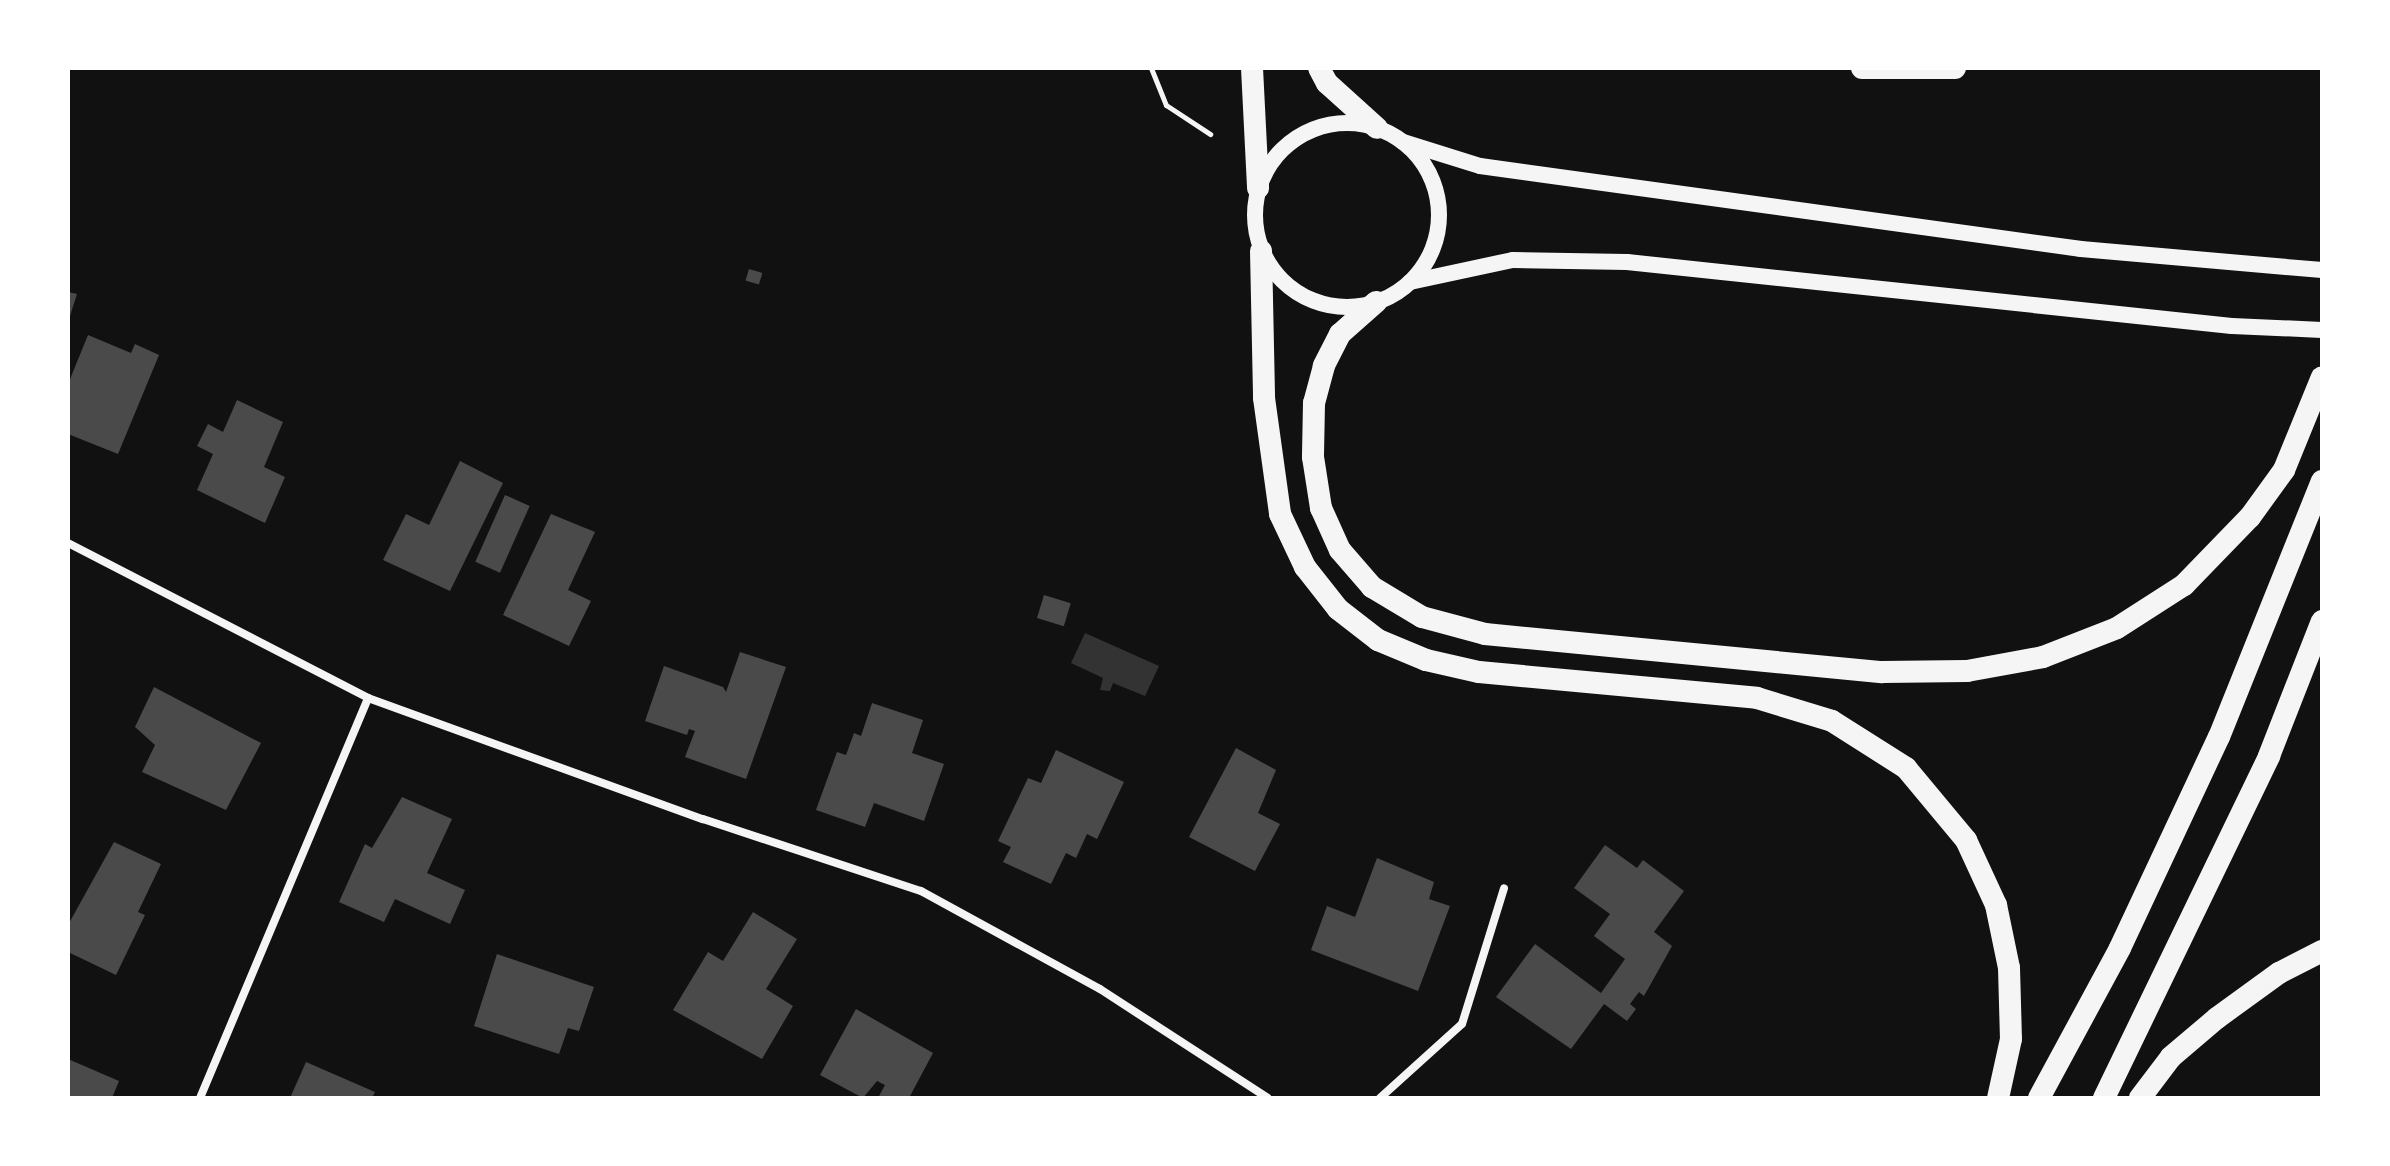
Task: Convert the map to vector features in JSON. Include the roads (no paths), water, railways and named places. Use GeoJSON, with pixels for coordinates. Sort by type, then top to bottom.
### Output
{"type":"FeatureCollection","features":[{"type":"Feature","properties":{"kind":"highway"},"geometry":{"type":"LineString","coordinates":[[1252,68],[1258,188]]}},
{"type":"Feature","properties":{"kind":"highway"},"geometry":{"type":"LineString","coordinates":[[1319,68],[1327,83],[1377,128]]}},
{"type":"Feature","properties":{"kind":"highway"},"geometry":{"type":"LineString","coordinates":[[1862,68],[1955,68]]}},
{"type":"Feature","properties":{"kind":"highway"},"geometry":{"type":"LineString","coordinates":[[1261,251],[1264,398],[1280,514],[1305,567],[1338,609],[1378,640],[1426,660],[1479,672],[1757,698],[1832,721],[1906,768],[1966,840],[1996,905],[2009,968],[2011,1039],[1998,1098]]}},
{"type":"Feature","properties":{"kind":"highway"},"geometry":{"type":"LineString","coordinates":[[1376,302],[1340,334],[1324,366],[1314,403],[1313,457],[1321,508],[1340,550],[1372,587],[1422,617],[1485,634],[1882,672],[1967,671],[2043,657],[2117,628],[2184,585],[2250,517],[2300,436],[2322,377]]}},
{"type":"Feature","properties":{"kind":"highway"},"geometry":{"type":"LineString","coordinates":[[2039,1098],[2120,948],[2219,737],[2322,481]]}},
{"type":"Feature","properties":{"kind":"highway"},"geometry":{"type":"LineString","coordinates":[[2104,1098],[2269,756],[2322,621]]}},
{"type":"Feature","properties":{"kind":"highway"},"geometry":{"type":"LineString","coordinates":[[2140,1098],[2171,1057],[2217,1018],[2279,973],[2322,951]]}},
{"type":"Feature","properties":{"kind":"main road"},"geometry":{"type":"LineString","coordinates":[[2322,270],[2081,249],[1480,166],[1403,142],[1377,128],[1348,123],[1319,127],[1292,140],[1272,162],[1258,188],[1254,219],[1261,251],[1275,274],[1322,304],[1376,302],[1410,282],[1513,260],[1627,262],[2232,326],[2322,330]]}},
{"type":"Feature","properties":{"kind":"main road"},"geometry":{"type":"LineString","coordinates":[[1403,142],[1425,165],[1438,205],[1439,227],[1429,257],[1410,282]]}},
{"type":"Feature","properties":{"kind":"street"},"geometry":{"type":"LineString","coordinates":[[68,543],[368,698],[921,891],[1100,989],[1268,1098]]}},
{"type":"Feature","properties":{"kind":"street"},"geometry":{"type":"LineString","coordinates":[[200,1098],[368,698]]}},
{"type":"Feature","properties":{"kind":"street"},"geometry":{"type":"LineString","coordinates":[[1380,1098],[1462,1024],[1504,888]]}}]}
